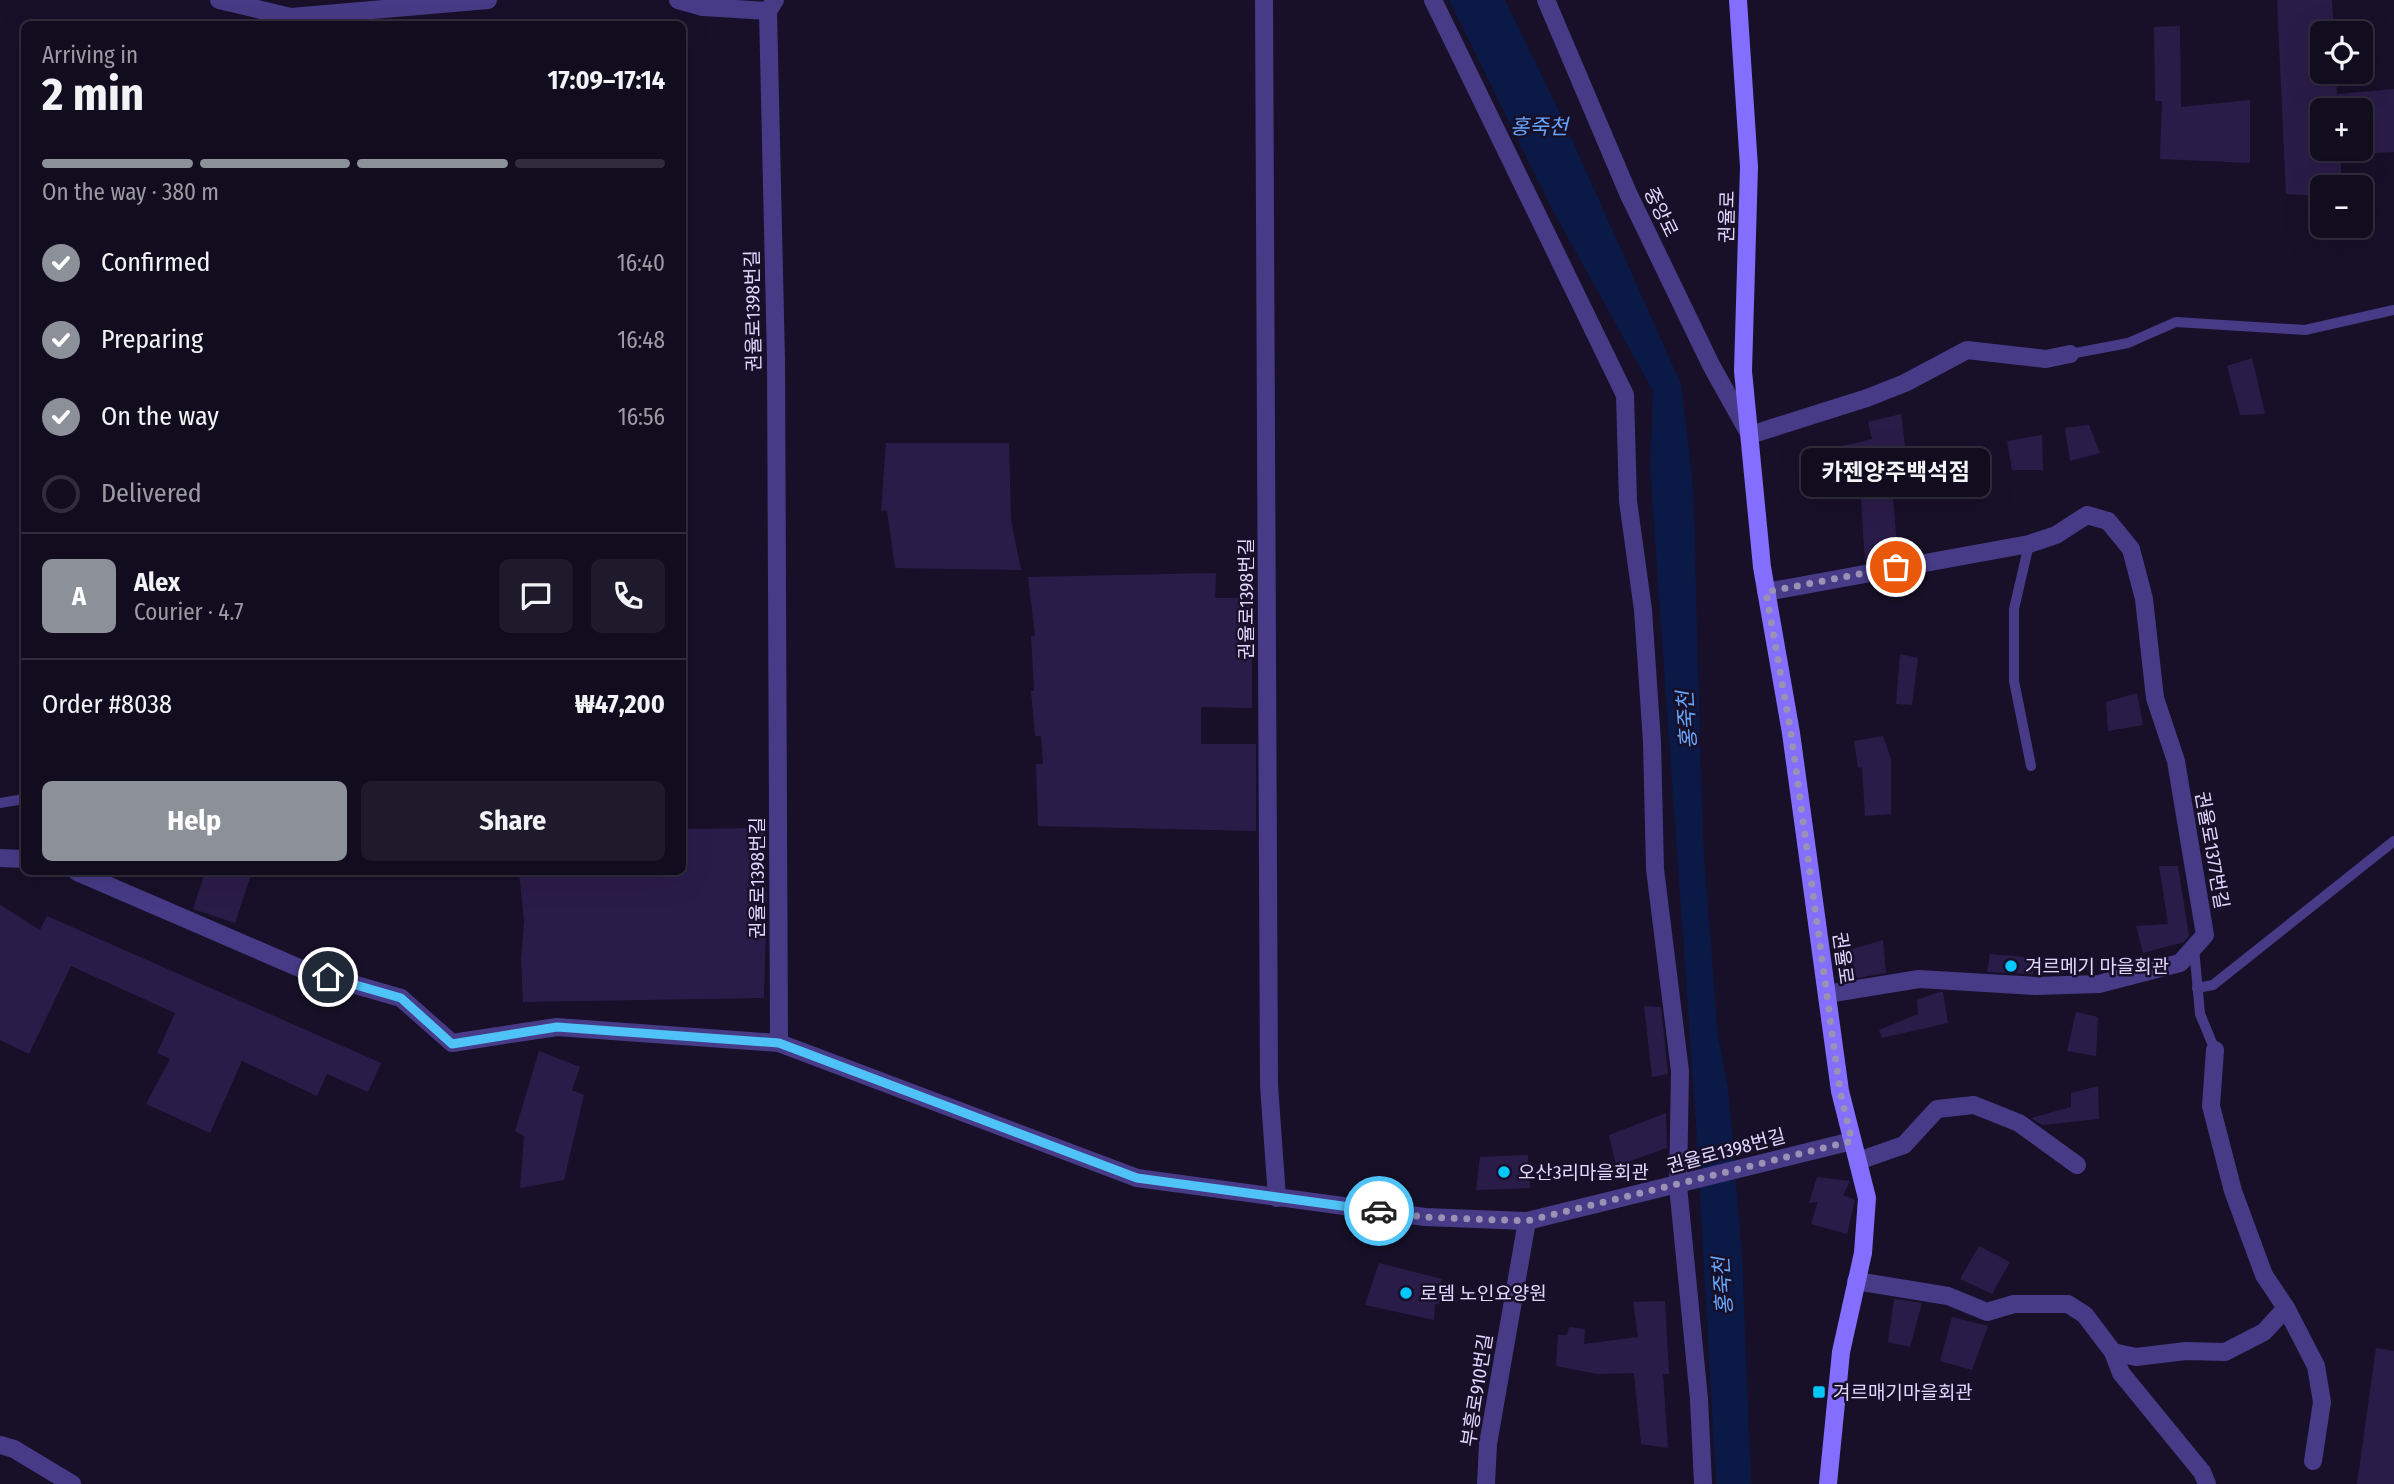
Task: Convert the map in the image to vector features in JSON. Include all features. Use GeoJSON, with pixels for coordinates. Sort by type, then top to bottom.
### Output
{"type":"FeatureCollection","features":[{"type":"Feature","properties":{"kind":"main road","name":"권율로"},"geometry":{"type":"LineString","coordinates":[[1738,0],[1748,116],[1743,371],[1766,592],[1791,733],[1840,1091],[1858,1161],[1867,1211],[1863,1253],[1841,1352],[1828,1484]]}},
{"type":"Feature","properties":{"kind":"street"},"geometry":{"type":"LineString","coordinates":[[219,0],[291,17],[488,0]]}},
{"type":"Feature","properties":{"kind":"street"},"geometry":{"type":"LineString","coordinates":[[678,0],[703,7],[771,5]]}},
{"type":"Feature","properties":{"kind":"street","name":"권율로1398번길"},"geometry":{"type":"LineString","coordinates":[[1264,0],[1269,1071],[1277,1198]]}},
{"type":"Feature","properties":{"kind":"street"},"geometry":{"type":"LineString","coordinates":[[1433,0],[1625,395],[1628,501],[1643,610],[1652,742],[1655,869],[1680,1071],[1678,1186],[1699,1399],[1703,1484]]}},
{"type":"Feature","properties":{"kind":"street","name":"중앙로"},"geometry":{"type":"LineString","coordinates":[[1551,2],[1628,193],[1711,365],[1750,435]]}},
{"type":"Feature","properties":{"kind":"street","name":"권율로1398번길"},"geometry":{"type":"LineString","coordinates":[[771,5],[776,360],[779,1043]]}},
{"type":"Feature","properties":{"kind":"street"},"geometry":{"type":"LineString","coordinates":[[1750,435],[1867,398],[1905,383],[1967,350],[2046,359],[2070,354]]}},
{"type":"Feature","properties":{"kind":"street","name":"권율로1377번길"},"geometry":{"type":"LineString","coordinates":[[1766,592],[2029,544],[2056,535],[2087,515],[2108,521],[2131,549],[2144,599],[2155,698],[2176,761],[2205,935],[2194,948]]}},
{"type":"Feature","properties":{"kind":"street"},"geometry":{"type":"LineString","coordinates":[[0,858],[21,859]]}},
{"type":"Feature","properties":{"kind":"street","name":"권율로1398번길"},"geometry":{"type":"LineString","coordinates":[[84,875],[304,970],[401,998],[452,1044],[557,1027],[779,1043],[1137,1178],[1425,1217],[1527,1221],[1757,1167],[1772,1159],[1852,1141]]}},
{"type":"Feature","properties":{"kind":"street"},"geometry":{"type":"LineString","coordinates":[[1827,995],[1919,979],[2036,986],[2099,984],[2180,963],[2194,948]]}},
{"type":"Feature","properties":{"kind":"street"},"geometry":{"type":"LineString","coordinates":[[2215,1050],[2211,1106],[2233,1191],[2263,1275],[2286,1308],[2316,1366],[2322,1402],[2313,1461]]}},
{"type":"Feature","properties":{"kind":"street"},"geometry":{"type":"LineString","coordinates":[[1858,1161],[1904,1146],[1937,1109],[1974,1105],[2019,1123],[2077,1165]]}},
{"type":"Feature","properties":{"kind":"street","name":"부흥로910번길"},"geometry":{"type":"LineString","coordinates":[[1486,1484],[1488,1444],[1527,1221]]}},
{"type":"Feature","properties":{"kind":"street"},"geometry":{"type":"LineString","coordinates":[[1856,1281],[1948,1296],[1987,1312],[2014,1304],[2068,1304],[2085,1315],[2113,1352],[2121,1373],[2202,1472],[2207,1484]]}},
{"type":"Feature","properties":{"kind":"street"},"geometry":{"type":"LineString","coordinates":[[2113,1352],[2136,1357],[2186,1351],[2225,1352],[2264,1332],[2286,1308]]}},
{"type":"Feature","properties":{"kind":"street"},"geometry":{"type":"LineString","coordinates":[[0,1445],[14,1449],[72,1484]]}},
{"type":"Feature","properties":{"kind":"lane"},"geometry":{"type":"LineString","coordinates":[[2070,354],[2128,343],[2176,322],[2305,330],[2394,310]]}},
{"type":"Feature","properties":{"kind":"lane"},"geometry":{"type":"LineString","coordinates":[[2029,544],[2014,609],[2014,681],[2031,766]]}},
{"type":"Feature","properties":{"kind":"lane"},"geometry":{"type":"LineString","coordinates":[[0,803],[21,800]]}},
{"type":"Feature","properties":{"kind":"lane"},"geometry":{"type":"LineString","coordinates":[[2197,988],[2213,985],[2394,841]]}},
{"type":"Feature","properties":{"kind":"lane"},"geometry":{"type":"LineString","coordinates":[[2194,948],[2200,1014],[2215,1050]]}},
{"type":"Feature","properties":{"kind":"water","name":"홍죽천"},"geometry":{"type":"Polygon","coordinates":[[[1449,0],[1505,0],[1561,115],[1681,384],[1693,484],[1703,843],[1718,1037],[1728,1087],[1742,1255],[1751,1484],[1716,1484],[1696,1124],[1650,468],[1653,391],[1551,207],[1449,0]]]}},
{"type":"Feature","properties":{"kind":"building"},"geometry":{"type":"Polygon","coordinates":[[[2277,0],[2332,0],[2333,21],[2310,21],[2310,84],[2337,84],[2337,94],[2394,89],[2394,152],[2373,153],[2373,98],[2310,98],[2310,161],[2341,161],[2341,175],[2310,175],[2310,195],[2286,194],[2277,0]]]}},
{"type":"Feature","properties":{"kind":"building"},"geometry":{"type":"Polygon","coordinates":[[[2180,26],[2181,107],[2250,100],[2250,163],[2160,159],[2162,101],[2155,101],[2154,27],[2180,26]]]}},
{"type":"Feature","properties":{"kind":"building"},"geometry":{"type":"Polygon","coordinates":[[[2252,358],[2265,414],[2240,415],[2227,366],[2252,358]]]}},
{"type":"Feature","properties":{"kind":"building"},"geometry":{"type":"Polygon","coordinates":[[[1901,414],[1910,485],[1892,487],[1898,556],[1865,562],[1860,484],[1809,497],[1799,456],[1872,439],[1868,422],[1901,414]]]}},
{"type":"Feature","properties":{"kind":"building"},"geometry":{"type":"Polygon","coordinates":[[[2089,425],[2100,453],[2070,461],[2065,428],[2089,425]]]}},
{"type":"Feature","properties":{"kind":"building"},"geometry":{"type":"Polygon","coordinates":[[[2042,435],[2043,470],[2012,470],[2007,441],[2042,435]]]}},
{"type":"Feature","properties":{"kind":"building"},"geometry":{"type":"Polygon","coordinates":[[[886,443],[1009,443],[1011,520],[1021,570],[895,568],[887,510],[881,511],[886,443]]]}},
{"type":"Feature","properties":{"kind":"building"},"geometry":{"type":"Polygon","coordinates":[[[1216,573],[1215,598],[1253,598],[1255,632],[1252,632],[1252,708],[1201,707],[1201,744],[1256,744],[1256,831],[1038,826],[1036,764],[1043,764],[1041,736],[1035,736],[1031,691],[1034,691],[1031,636],[1035,636],[1028,577],[1216,573]]]}},
{"type":"Feature","properties":{"kind":"building"},"geometry":{"type":"Polygon","coordinates":[[[1900,654],[1918,658],[1912,705],[1896,704],[1900,654]]]}},
{"type":"Feature","properties":{"kind":"building"},"geometry":{"type":"Polygon","coordinates":[[[2137,693],[2143,725],[2108,731],[2106,702],[2137,693]]]}},
{"type":"Feature","properties":{"kind":"building"},"geometry":{"type":"Polygon","coordinates":[[[1883,736],[1891,759],[1891,814],[1865,816],[1862,767],[1858,768],[1854,741],[1883,736]]]}},
{"type":"Feature","properties":{"kind":"building"},"geometry":{"type":"Polygon","coordinates":[[[764,828],[762,893],[767,893],[764,998],[523,1002],[521,959],[524,921],[519,875],[686,875],[686,829],[764,828]]]}},
{"type":"Feature","properties":{"kind":"building"},"geometry":{"type":"Polygon","coordinates":[[[2159,866],[2178,866],[2189,936],[2184,942],[2143,953],[2136,926],[2168,924],[2159,866]]]}},
{"type":"Feature","properties":{"kind":"building"},"geometry":{"type":"Polygon","coordinates":[[[204,875],[251,875],[235,923],[193,909],[204,875]]]}},
{"type":"Feature","properties":{"kind":"building"},"geometry":{"type":"Polygon","coordinates":[[[0,905],[40,930],[47,916],[381,1063],[368,1092],[327,1074],[317,1096],[242,1061],[210,1133],[146,1104],[170,1059],[157,1053],[175,1013],[71,966],[29,1054],[0,1040],[0,905]]]}},
{"type":"Feature","properties":{"kind":"building"},"geometry":{"type":"Polygon","coordinates":[[[1883,940],[1886,973],[1857,978],[1849,950],[1883,940]]]}},
{"type":"Feature","properties":{"kind":"building","name":"겨르메기 마을회관"},"geometry":{"type":"Polygon","coordinates":[[[1990,954],[2036,958],[2033,974],[1987,972],[1990,954]]]}},
{"type":"Feature","properties":{"kind":"building"},"geometry":{"type":"Polygon","coordinates":[[[1943,992],[1948,1023],[1882,1038],[1879,1030],[1918,1014],[1917,1000],[1943,992]]]}},
{"type":"Feature","properties":{"kind":"building"},"geometry":{"type":"Polygon","coordinates":[[[1644,1006],[1661,1007],[1668,1074],[1652,1077],[1644,1006]]]}},
{"type":"Feature","properties":{"kind":"building"},"geometry":{"type":"Polygon","coordinates":[[[2076,1012],[2098,1017],[2096,1056],[2067,1051],[2076,1012]]]}},
{"type":"Feature","properties":{"kind":"building"},"geometry":{"type":"Polygon","coordinates":[[[539,1051],[580,1067],[572,1090],[584,1095],[564,1180],[520,1188],[524,1136],[515,1131],[539,1051]]]}},
{"type":"Feature","properties":{"kind":"building"},"geometry":{"type":"Polygon","coordinates":[[[2098,1086],[2099,1119],[2042,1125],[2031,1118],[2071,1107],[2071,1093],[2098,1086]]]}},
{"type":"Feature","properties":{"kind":"building"},"geometry":{"type":"Polygon","coordinates":[[[1666,1113],[1667,1148],[1616,1166],[1609,1135],[1666,1113]]]}},
{"type":"Feature","properties":{"kind":"building","name":"오산3리마을회관"},"geometry":{"type":"Polygon","coordinates":[[[1528,1155],[1530,1188],[1476,1190],[1480,1157],[1528,1155]]]}},
{"type":"Feature","properties":{"kind":"building"},"geometry":{"type":"Polygon","coordinates":[[[1817,1177],[1850,1181],[1843,1195],[1855,1200],[1847,1234],[1811,1224],[1818,1202],[1809,1203],[1817,1177]]]}},
{"type":"Feature","properties":{"kind":"building"},"geometry":{"type":"Polygon","coordinates":[[[1979,1246],[2010,1262],[1992,1294],[1960,1279],[1979,1246]]]}},
{"type":"Feature","properties":{"kind":"building","name":"로뎀 노인요양원"},"geometry":{"type":"Polygon","coordinates":[[[1379,1263],[1442,1279],[1438,1291],[1459,1301],[1435,1304],[1434,1320],[1365,1305],[1379,1263]]]}},
{"type":"Feature","properties":{"kind":"building"},"geometry":{"type":"Polygon","coordinates":[[[1894,1299],[1922,1303],[1910,1347],[1888,1342],[1894,1299]]]}},
{"type":"Feature","properties":{"kind":"building"},"geometry":{"type":"Polygon","coordinates":[[[1665,1301],[1669,1374],[1663,1374],[1668,1448],[1641,1444],[1634,1373],[1597,1374],[1556,1366],[1558,1335],[1567,1335],[1569,1327],[1585,1329],[1584,1344],[1638,1337],[1633,1302],[1665,1301]]]}},
{"type":"Feature","properties":{"kind":"building"},"geometry":{"type":"Polygon","coordinates":[[[1952,1317],[1988,1326],[1972,1370],[1940,1361],[1952,1317]]]}},
{"type":"Feature","properties":{"kind":"building"},"geometry":{"type":"Polygon","coordinates":[[[2376,1348],[2394,1351],[2394,1484],[2357,1484],[2376,1348]]]}},
{"type":"Feature","properties":{"kind":"way so far"},"geometry":{"type":"LineString","coordinates":[[1379,1211],[1425,1217],[1527,1221],[1757,1167],[1772,1159],[1852,1141],[1840,1091],[1791,733],[1766,592],[1896,567]]}},
{"type":"Feature","properties":{"kind":"place","name":"카젠양주백석점"},"geometry":{"type":"Point","coordinates":[1896,567]}},
{"type":"Feature","properties":{"kind":"place","name":"겨르메기 마을회관"},"geometry":{"type":"Point","coordinates":[2011,966]}},
{"type":"Feature","properties":{"kind":"place","name":"오산3리마을회관"},"geometry":{"type":"Point","coordinates":[1504,1172]}},
{"type":"Feature","properties":{"kind":"place","name":"로뎀 노인요양원"},"geometry":{"type":"Point","coordinates":[1406,1293]}},
{"type":"Feature","properties":{"kind":"place","name":"겨르매기마을회관"},"geometry":{"type":"Point","coordinates":[1819,1392]}},
{"type":"Feature","properties":{"kind":"route"},"geometry":{"type":"LineString","coordinates":[[328,977],[401,998],[452,1044],[557,1027],[779,1043],[1137,1178],[1379,1211]]}}]}
